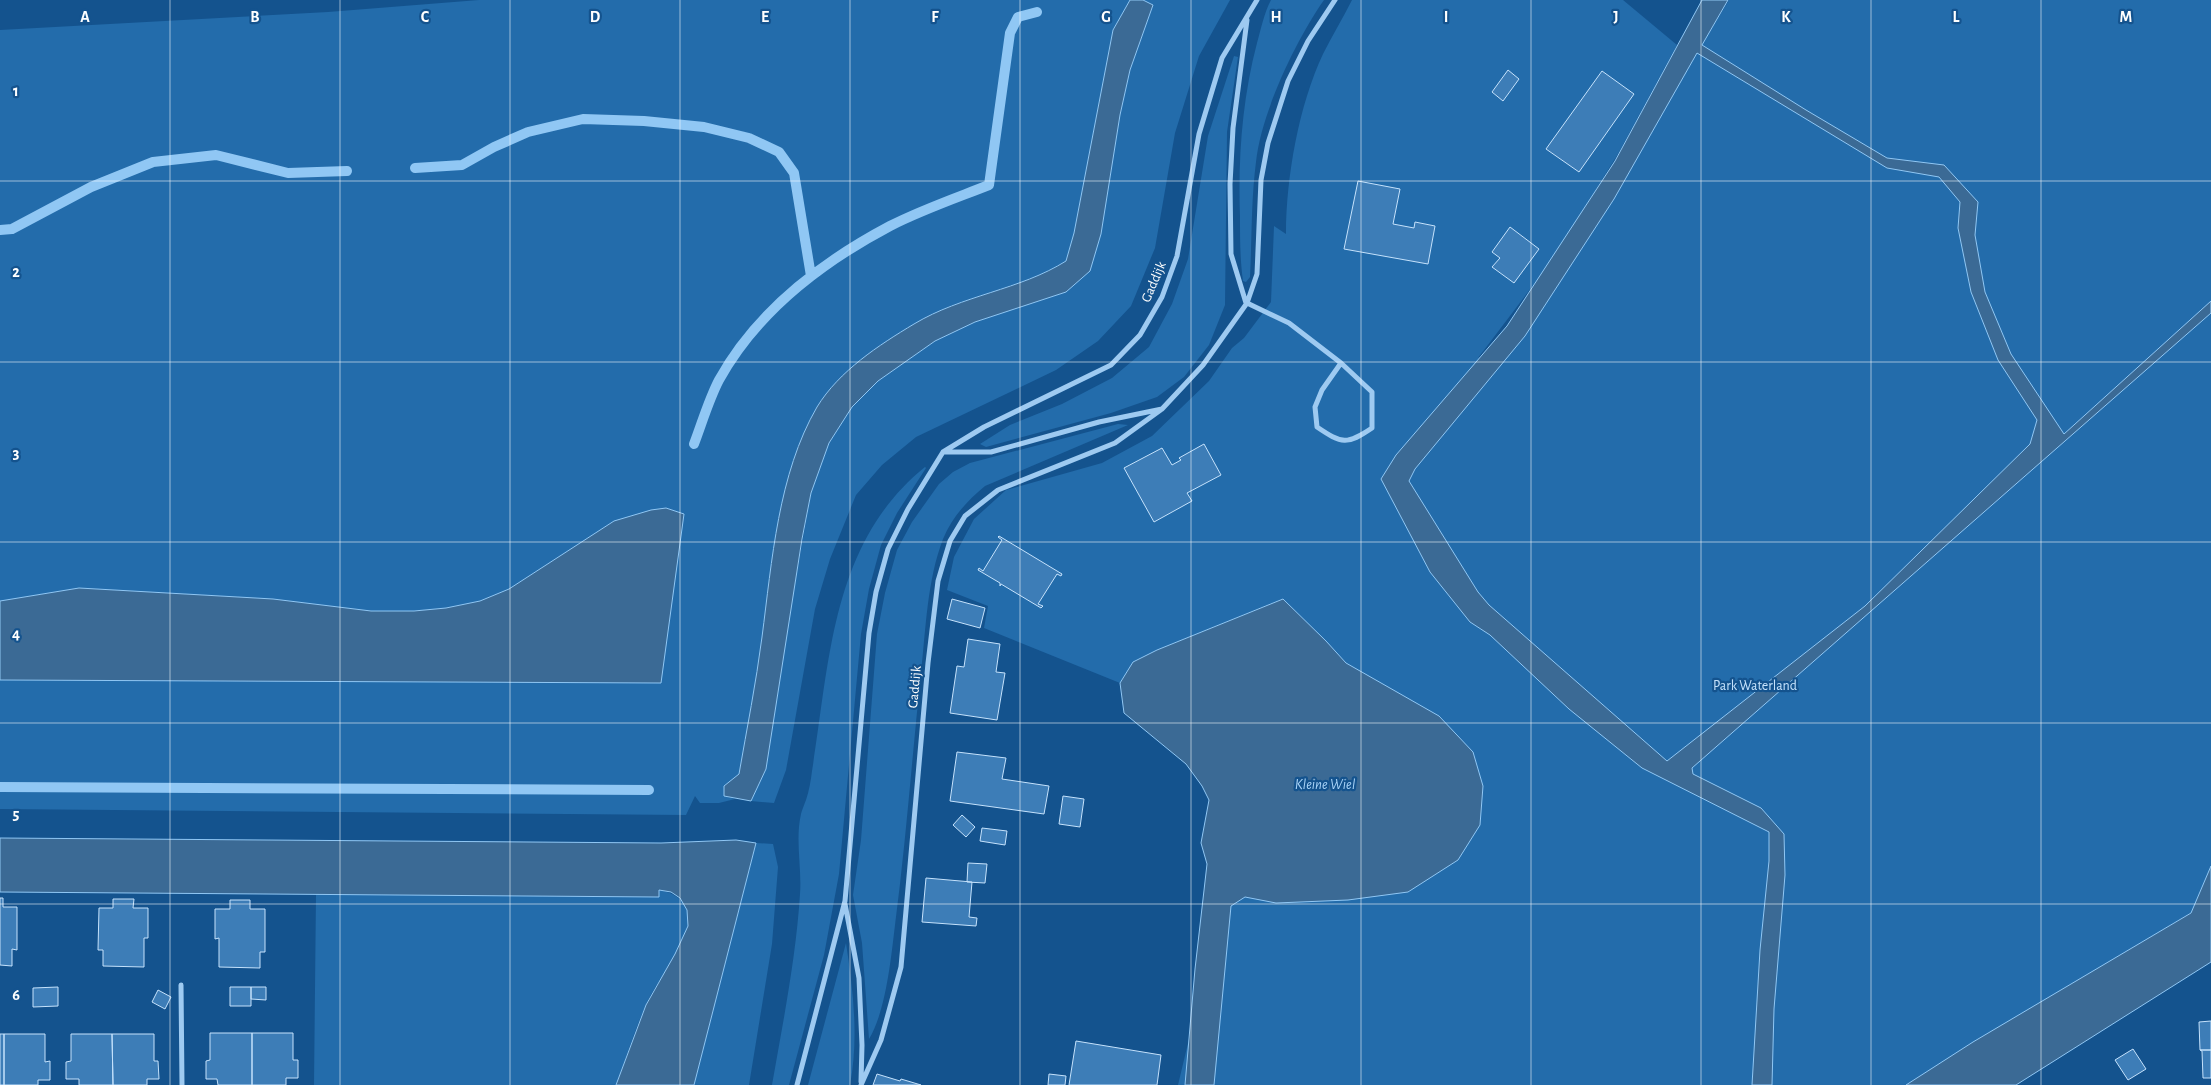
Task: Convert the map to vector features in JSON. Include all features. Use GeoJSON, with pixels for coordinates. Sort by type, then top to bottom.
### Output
{"type":"FeatureCollection","features":[{"type":"Feature","properties":{"kind":"street","name":"Gaddijk"},"geometry":{"type":"LineString","coordinates":[[797,1085],[845,901],[870,633],[876,592],[888,549],[908,509],[943,452],[984,427],[1111,365],[1140,335],[1162,298],[1177,256],[1199,134],[1222,58],[1256,0]]}},
{"type":"Feature","properties":{"kind":"street","name":"Gaddijk"},"geometry":{"type":"LineString","coordinates":[[861,1085],[881,1040],[901,967],[928,664],[938,581],[950,541],[965,516],[998,490],[1115,443],[1162,409],[1203,365],[1246,303],[1257,274],[1262,180],[1268,143],[1288,81],[1308,41],[1335,0]]}},
{"type":"Feature","properties":{"kind":"street","name":"Gaddijk"},"geometry":{"type":"LineString","coordinates":[[1246,303],[1230,254],[1230,184],[1232,128],[1247,16]]}},
{"type":"Feature","properties":{"kind":"street"},"geometry":{"type":"LineString","coordinates":[[1246,303],[1288,323],[1341,363],[1372,392],[1372,428],[1355,439],[1336,440],[1317,428],[1315,407],[1322,390],[1341,363]]}},
{"type":"Feature","properties":{"kind":"street"},"geometry":{"type":"LineString","coordinates":[[943,452],[991,452],[1099,422],[1162,409]]}},
{"type":"Feature","properties":{"kind":"street","name":"Gaddijk"},"geometry":{"type":"LineString","coordinates":[[845,901],[859,978],[862,1045],[861,1085]]}},
{"type":"Feature","properties":{"kind":"street"},"geometry":{"type":"LineString","coordinates":[[182,985],[182,1085]]}},
{"type":"Feature","properties":{"kind":"green space"},"geometry":{"type":"Polygon","coordinates":[[[479,0],[1130,0],[1113,30],[1074,233],[1066,261],[1029,279],[932,314],[887,341],[848,370],[826,394],[804,433],[793,461],[779,519],[757,671],[739,774],[724,786],[724,796],[735,799],[719,803],[700,803],[695,796],[686,815],[0,809],[0,680],[661,683],[614,521],[509,589],[480,601],[446,608],[414,611],[371,611],[273,599],[79,588],[0,601],[0,30],[328,12],[479,0]]]}},
{"type":"Feature","properties":{"kind":"green space"},"geometry":{"type":"Polygon","coordinates":[[[1143,0],[1230,0],[1199,56],[1175,133],[1155,248],[1131,306],[1098,341],[1056,370],[916,437],[882,465],[856,495],[830,559],[815,609],[786,770],[774,803],[751,801],[766,769],[785,640],[811,493],[829,443],[852,407],[878,381],[935,341],[975,322],[1066,292],[1101,234],[1120,115],[1130,70],[1153,5],[1143,0]]]}},
{"type":"Feature","properties":{"kind":"green space"},"geometry":{"type":"Polygon","coordinates":[[[1271,0],[1324,0],[1302,35],[1281,78],[1259,143],[1252,205],[1250,277],[1246,282],[1243,281],[1240,241],[1242,129],[1252,64],[1266,10],[1271,0]]]}},
{"type":"Feature","properties":{"kind":"green space","name":"Park Waterland"},"geometry":{"type":"Polygon","coordinates":[[[1352,0],[1623,0],[1677,45],[1618,154],[1550,263],[1478,358],[1525,336],[1729,0],[2211,0],[2211,884],[2192,912],[1906,1085],[1178,1085],[1221,905],[1231,906],[1245,897],[1346,663],[1282,599],[1157,650],[1133,662],[1120,683],[984,628],[988,606],[947,590],[954,557],[974,519],[1006,490],[1102,463],[1152,436],[1209,381],[1232,348],[1244,338],[1271,302],[1274,226],[1286,234],[1291,165],[1301,118],[1323,54],[1352,0]]]}},
{"type":"Feature","properties":{"kind":"green space"},"geometry":{"type":"Polygon","coordinates":[[[1234,56],[1238,57],[1227,132],[1225,305],[1209,345],[1184,377],[1157,397],[1111,413],[986,447],[980,444],[1010,425],[1062,404],[1112,378],[1149,347],[1172,304],[1188,259],[1208,136],[1234,56]]]}},
{"type":"Feature","properties":{"kind":"green space"},"geometry":{"type":"Polygon","coordinates":[[[1118,424],[1128,425],[985,486],[961,510],[943,539],[930,588],[902,862],[889,968],[880,1014],[869,1039],[862,943],[853,895],[861,840],[877,634],[885,593],[897,550],[912,522],[939,484],[953,472],[970,463],[1118,424]]]}},
{"type":"Feature","properties":{"kind":"green space"},"geometry":{"type":"Polygon","coordinates":[[[925,467],[897,513],[881,545],[869,589],[861,634],[839,874],[824,955],[789,1085],[772,1085],[789,990],[798,918],[800,884],[799,824],[810,782],[824,688],[840,606],[853,568],[870,531],[894,497],[925,467]]]}},
{"type":"Feature","properties":{"kind":"green space"},"geometry":{"type":"Polygon","coordinates":[[[756,843],[773,844],[778,867],[772,944],[749,1085],[694,1085],[756,843]]]}},
{"type":"Feature","properties":{"kind":"green space"},"geometry":{"type":"Polygon","coordinates":[[[659,890],[672,894],[686,906],[689,919],[688,927],[675,957],[646,1005],[616,1085],[314,1085],[316,894],[658,897],[659,890]]]}},
{"type":"Feature","properties":{"kind":"green space"},"geometry":{"type":"Polygon","coordinates":[[[846,943],[853,996],[855,1032],[850,1085],[808,1085],[846,943]]]}},
{"type":"Feature","properties":{"kind":"water"},"geometry":{"type":"Polygon","coordinates":[[[1130,0],[1143,0],[1153,5],[1130,70],[1120,115],[1101,234],[1090,271],[1066,292],[975,322],[935,341],[878,381],[852,407],[829,443],[811,493],[766,769],[751,801],[724,796],[724,786],[739,774],[785,489],[793,461],[817,407],[848,370],[874,350],[914,324],[952,306],[1030,279],[1066,261],[1074,233],[1113,30],[1130,0]]]}},
{"type":"Feature","properties":{"kind":"water"},"geometry":{"type":"Polygon","coordinates":[[[1702,0],[1728,0],[1702,45],[1887,158],[1944,165],[1978,202],[1975,235],[1985,292],[2011,354],[2064,434],[2211,301],[2211,313],[1692,768],[1693,774],[1761,808],[1784,834],[1785,875],[1774,1009],[1772,1085],[1752,1085],[1760,950],[1769,861],[1769,832],[1642,768],[1569,709],[1490,635],[1470,622],[1430,572],[1381,479],[1396,455],[1507,326],[1615,161],[1702,0]],[[1697,53],[1614,199],[1525,336],[1415,469],[1409,481],[1478,592],[1489,605],[1667,761],[1865,606],[2030,444],[2037,420],[1998,360],[1971,292],[1958,228],[1960,202],[1939,177],[1887,168],[1697,53]]]}},
{"type":"Feature","properties":{"kind":"water"},"geometry":{"type":"Polygon","coordinates":[[[666,508],[684,514],[661,683],[0,680],[0,601],[79,588],[273,599],[371,611],[414,611],[446,608],[480,601],[509,589],[614,521],[651,510],[666,508]]]}},
{"type":"Feature","properties":{"kind":"water","name":"Kleine Wiel"},"geometry":{"type":"Polygon","coordinates":[[[1283,599],[1346,663],[1439,716],[1473,752],[1483,786],[1480,825],[1458,860],[1408,892],[1348,900],[1276,903],[1245,897],[1231,906],[1214,1085],[1185,1085],[1195,969],[1207,864],[1201,843],[1209,800],[1202,786],[1186,764],[1124,713],[1120,683],[1133,662],[1157,650],[1283,599]]]}},
{"type":"Feature","properties":{"kind":"water"},"geometry":{"type":"Polygon","coordinates":[[[0,838],[661,843],[736,840],[756,843],[694,1085],[616,1085],[646,1005],[675,954],[688,926],[687,910],[680,898],[671,892],[659,890],[659,897],[0,892],[0,838]]]}},
{"type":"Feature","properties":{"kind":"water"},"geometry":{"type":"Polygon","coordinates":[[[2211,866],[2211,962],[2016,1085],[1906,1085],[1973,1042],[2191,913],[2211,866]]]}},
{"type":"Feature","properties":{"kind":"building"},"geometry":{"type":"Polygon","coordinates":[[[1508,70],[1519,79],[1503,101],[1492,92],[1508,70]]]}},
{"type":"Feature","properties":{"kind":"building"},"geometry":{"type":"Polygon","coordinates":[[[1602,71],[1634,94],[1579,172],[1546,149],[1602,71]]]}},
{"type":"Feature","properties":{"kind":"building"},"geometry":{"type":"Polygon","coordinates":[[[1358,181],[1400,189],[1393,224],[1414,228],[1415,222],[1435,226],[1428,264],[1344,249],[1358,181]]]}},
{"type":"Feature","properties":{"kind":"building"},"geometry":{"type":"Polygon","coordinates":[[[1510,227],[1539,249],[1514,283],[1492,267],[1500,258],[1492,252],[1510,227]]]}},
{"type":"Feature","properties":{"kind":"building"},"geometry":{"type":"Polygon","coordinates":[[[1204,444],[1221,475],[1187,493],[1192,501],[1154,522],[1124,468],[1162,448],[1172,465],[1181,460],[1179,458],[1204,444]]]}},
{"type":"Feature","properties":{"kind":"building"},"geometry":{"type":"Polygon","coordinates":[[[999,536],[1062,574],[1061,576],[1057,574],[1038,604],[1043,606],[1041,608],[1001,584],[1000,586],[1000,583],[978,570],[979,568],[983,571],[1002,540],[999,536]]]}},
{"type":"Feature","properties":{"kind":"building"},"geometry":{"type":"Polygon","coordinates":[[[952,599],[985,608],[980,628],[947,619],[952,599]]]}},
{"type":"Feature","properties":{"kind":"building"},"geometry":{"type":"Polygon","coordinates":[[[968,639],[1000,644],[996,672],[1005,673],[997,720],[950,713],[957,666],[964,667],[968,639]]]}},
{"type":"Feature","properties":{"kind":"building"},"geometry":{"type":"Polygon","coordinates":[[[957,752],[1006,758],[1002,779],[1049,786],[1044,814],[950,801],[957,752]]]}},
{"type":"Feature","properties":{"kind":"building"},"geometry":{"type":"Polygon","coordinates":[[[1063,796],[1084,799],[1080,827],[1059,824],[1063,796]]]}},
{"type":"Feature","properties":{"kind":"building"},"geometry":{"type":"Polygon","coordinates":[[[962,815],[975,827],[966,837],[953,825],[962,815]]]}},
{"type":"Feature","properties":{"kind":"building"},"geometry":{"type":"Polygon","coordinates":[[[982,828],[1007,831],[1005,845],[980,841],[982,828]]]}},
{"type":"Feature","properties":{"kind":"building"},"geometry":{"type":"Polygon","coordinates":[[[968,863],[987,864],[985,883],[967,882],[968,863]]]}},
{"type":"Feature","properties":{"kind":"building"},"geometry":{"type":"Polygon","coordinates":[[[926,878],[972,882],[969,917],[977,918],[976,926],[922,922],[926,878]]]}},
{"type":"Feature","properties":{"kind":"building"},"geometry":{"type":"Polygon","coordinates":[[[0,898],[3,898],[3,907],[17,907],[17,950],[12,949],[12,966],[0,965],[0,898]]]}},
{"type":"Feature","properties":{"kind":"building"},"geometry":{"type":"Polygon","coordinates":[[[113,899],[134,899],[133,908],[148,908],[148,938],[144,938],[144,967],[103,966],[103,950],[98,950],[99,908],[113,908],[113,899]]]}},
{"type":"Feature","properties":{"kind":"building"},"geometry":{"type":"Polygon","coordinates":[[[230,900],[250,900],[250,909],[265,909],[265,952],[260,952],[260,968],[219,967],[219,938],[215,939],[215,909],[230,909],[230,900]]]}},
{"type":"Feature","properties":{"kind":"building"},"geometry":{"type":"Polygon","coordinates":[[[58,987],[58,1006],[33,1007],[33,988],[58,987]]]}},
{"type":"Feature","properties":{"kind":"building"},"geometry":{"type":"Polygon","coordinates":[[[230,987],[251,987],[251,1006],[230,1006],[230,987]]]}},
{"type":"Feature","properties":{"kind":"building"},"geometry":{"type":"Polygon","coordinates":[[[251,987],[266,987],[266,1000],[251,999],[251,987]]]}},
{"type":"Feature","properties":{"kind":"building"},"geometry":{"type":"Polygon","coordinates":[[[158,990],[171,997],[165,1009],[152,1002],[158,990]]]}},
{"type":"Feature","properties":{"kind":"building"},"geometry":{"type":"Polygon","coordinates":[[[2211,1021],[2211,1050],[2200,1050],[2199,1022],[2211,1021]]]}},
{"type":"Feature","properties":{"kind":"building"},"geometry":{"type":"Polygon","coordinates":[[[210,1033],[252,1033],[252,1085],[218,1085],[217,1079],[206,1079],[206,1061],[210,1060],[210,1033]]]}},
{"type":"Feature","properties":{"kind":"building"},"geometry":{"type":"Polygon","coordinates":[[[252,1033],[293,1033],[293,1060],[298,1060],[298,1078],[286,1078],[286,1085],[252,1085],[252,1033]]]}},
{"type":"Feature","properties":{"kind":"building"},"geometry":{"type":"Polygon","coordinates":[[[0,1034],[4,1034],[4,1085],[0,1085],[0,1034]]]}},
{"type":"Feature","properties":{"kind":"building"},"geometry":{"type":"Polygon","coordinates":[[[4,1034],[45,1034],[45,1062],[50,1061],[50,1080],[38,1080],[38,1085],[4,1085],[4,1034]]]}},
{"type":"Feature","properties":{"kind":"building"},"geometry":{"type":"Polygon","coordinates":[[[71,1034],[112,1034],[113,1085],[79,1085],[79,1079],[66,1079],[66,1062],[71,1061],[71,1034]]]}},
{"type":"Feature","properties":{"kind":"building"},"geometry":{"type":"Polygon","coordinates":[[[112,1034],[154,1034],[154,1061],[158,1061],[159,1079],[147,1079],[147,1085],[113,1085],[112,1034]]]}},
{"type":"Feature","properties":{"kind":"building"},"geometry":{"type":"Polygon","coordinates":[[[1076,1041],[1161,1055],[1157,1085],[1069,1085],[1076,1041]]]}},
{"type":"Feature","properties":{"kind":"building"},"geometry":{"type":"Polygon","coordinates":[[[2133,1049],[2146,1069],[2128,1080],[2115,1060],[2133,1049]]]}},
{"type":"Feature","properties":{"kind":"building"},"geometry":{"type":"Polygon","coordinates":[[[2200,1050],[2211,1050],[2211,1078],[2203,1078],[2202,1051],[2200,1050]]]}},
{"type":"Feature","properties":{"kind":"building"},"geometry":{"type":"Polygon","coordinates":[[[877,1074],[900,1081],[901,1079],[921,1085],[873,1085],[877,1074]]]}},
{"type":"Feature","properties":{"kind":"building"},"geometry":{"type":"Polygon","coordinates":[[[1049,1074],[1066,1076],[1065,1085],[1048,1085],[1049,1074]]]}},
{"type":"Feature","properties":{"kind":"waterway"},"geometry":{"type":"LineString","coordinates":[[694,444],[715,387],[734,355],[772,310],[793,291],[816,272],[890,226],[926,209],[989,185],[1010,33],[1018,17],[1037,12]]}},
{"type":"Feature","properties":{"kind":"waterway"},"geometry":{"type":"LineString","coordinates":[[415,168],[462,165],[494,147],[528,132],[583,119],[644,121],[704,127],[749,138],[779,152],[794,173],[811,276]]}},
{"type":"Feature","properties":{"kind":"waterway"},"geometry":{"type":"LineString","coordinates":[[0,230],[12,229],[91,187],[153,162],[216,155],[288,173],[347,171]]}},
{"type":"Feature","properties":{"kind":"waterway"},"geometry":{"type":"LineString","coordinates":[[0,787],[649,790]]}}]}
